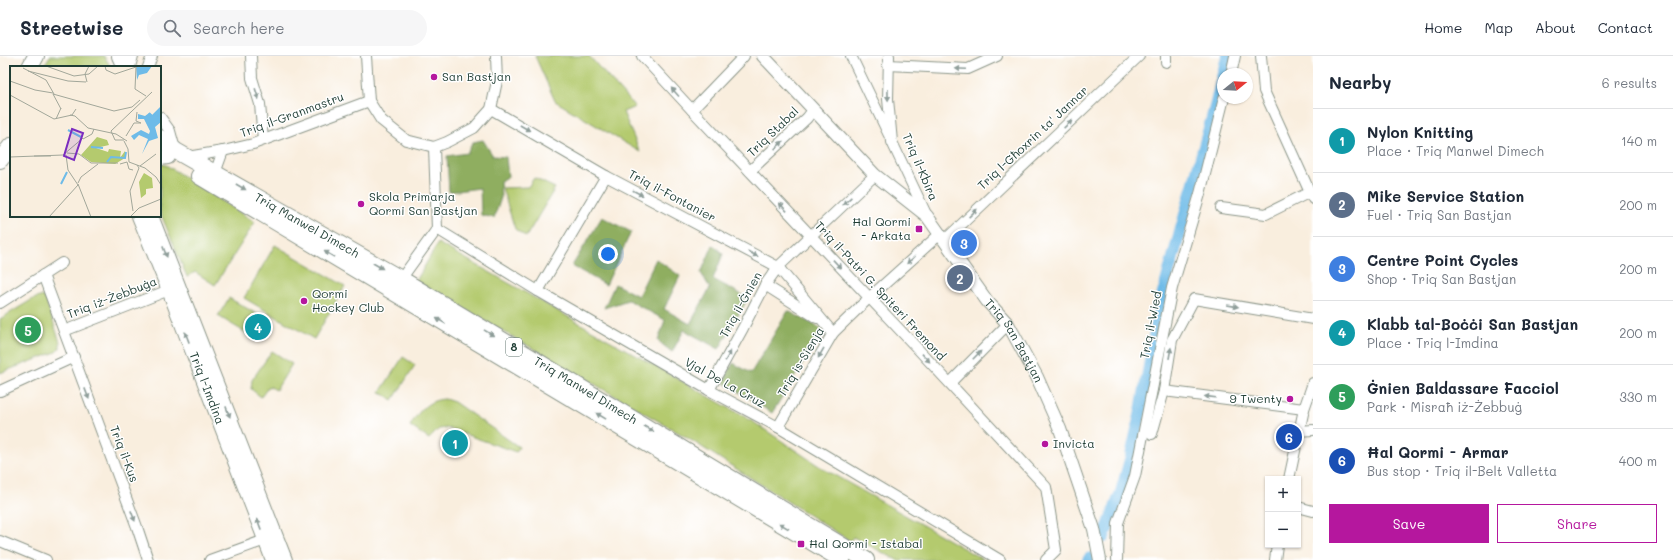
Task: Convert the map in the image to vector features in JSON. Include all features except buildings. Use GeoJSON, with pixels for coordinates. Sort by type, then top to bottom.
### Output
{"type":"FeatureCollection","features":[{"type":"Feature","properties":{"kind":"highway"},"geometry":{"type":"LineString","coordinates":[[120,56],[125,66]]}},
{"type":"Feature","properties":{"kind":"highway","name":"Triq Manwel Dimech"},"geometry":{"type":"LineString","coordinates":[[161,140],[170,155],[842,560]]}},
{"type":"Feature","properties":{"kind":"highway"},"geometry":{"type":"LineString","coordinates":[[0,160],[10,147]]}},
{"type":"Feature","properties":{"kind":"highway","name":"Triq Manwel Dimech"},"geometry":{"type":"LineString","coordinates":[[170,155],[215,173],[401,279],[866,560]]}},
{"type":"Feature","properties":{"kind":"highway"},"geometry":{"type":"LineString","coordinates":[[0,163],[10,158]]}},
{"type":"Feature","properties":{"kind":"main road","name":"Triq l-Imdina"},"geometry":{"type":"LineString","coordinates":[[139,217],[273,560]]}},
{"type":"Feature","properties":{"kind":"main road","name":"Triq l-Imdina"},"geometry":{"type":"LineString","coordinates":[[151,217],[285,560]]}},
{"type":"Feature","properties":{"kind":"street"},"geometry":{"type":"LineString","coordinates":[[130,66],[133,56]]}},
{"type":"Feature","properties":{"kind":"street"},"geometry":{"type":"LineString","coordinates":[[148,66],[152,56]]}},
{"type":"Feature","properties":{"kind":"street"},"geometry":{"type":"LineString","coordinates":[[251,56],[252,78],[260,104],[263,140]]}},
{"type":"Feature","properties":{"kind":"street"},"geometry":{"type":"LineString","coordinates":[[366,56],[369,101],[381,120],[406,140],[434,147],[474,128],[491,109],[497,81],[496,56]]}},
{"type":"Feature","properties":{"kind":"street"},"geometry":{"type":"LineString","coordinates":[[692,110],[744,56]]}},
{"type":"Feature","properties":{"kind":"street","name":"Triq San Bastjan"},"geometry":{"type":"LineString","coordinates":[[763,56],[875,175],[927,216],[987,301],[1008,324],[1037,377],[1060,428],[1094,529],[1100,560]]}},
{"type":"Feature","properties":{"kind":"street"},"geometry":{"type":"LineString","coordinates":[[851,56],[892,142]]}},
{"type":"Feature","properties":{"kind":"street"},"geometry":{"type":"LineString","coordinates":[[889,60],[968,69],[997,56]]}},
{"type":"Feature","properties":{"kind":"street","name":"Triq l-Għoxrin ta' Jannar"},"geometry":{"type":"LineString","coordinates":[[942,237],[1139,56]]}},
{"type":"Feature","properties":{"kind":"street"},"geometry":{"type":"LineString","coordinates":[[1232,68],[1235,56]]}},
{"type":"Feature","properties":{"kind":"street"},"geometry":{"type":"LineString","coordinates":[[1221,208],[1266,214],[1311,195],[1264,91],[1261,56]]}},
{"type":"Feature","properties":{"kind":"street","name":"Triq il-Patri G. Spiteri Fremond"},"geometry":{"type":"LineString","coordinates":[[644,57],[1046,487],[1056,550],[1046,560]]}},
{"type":"Feature","properties":{"kind":"street","name":"Triq il-Kbira"},"geometry":{"type":"LineString","coordinates":[[889,60],[888,99],[892,142],[927,216]]}},
{"type":"Feature","properties":{"kind":"street","name":"Triq il-Granmastru"},"geometry":{"type":"LineString","coordinates":[[170,155],[223,151],[263,140],[369,101]]}},
{"type":"Feature","properties":{"kind":"street","name":"Triq il-Wied"},"geometry":{"type":"LineString","coordinates":[[1117,560],[1118,523],[1135,476],[1172,288],[1200,194],[1222,104]]}},
{"type":"Feature","properties":{"kind":"street","name":"Triq il-Fontanier"},"geometry":{"type":"LineString","coordinates":[[491,109],[606,176],[778,267],[833,333]]}},
{"type":"Feature","properties":{"kind":"street","name":"Triq Stabal"},"geometry":{"type":"LineString","coordinates":[[750,171],[807,118],[813,110]]}},
{"type":"Feature","properties":{"kind":"street"},"geometry":{"type":"LineString","coordinates":[[161,118],[170,131],[170,155]]}},
{"type":"Feature","properties":{"kind":"street"},"geometry":{"type":"LineString","coordinates":[[401,279],[437,229],[434,147]]}},
{"type":"Feature","properties":{"kind":"street"},"geometry":{"type":"LineString","coordinates":[[215,173],[223,151]]}},
{"type":"Feature","properties":{"kind":"street","name":"Triq il-Ġnien"},"geometry":{"type":"LineString","coordinates":[[709,390],[744,328],[764,285],[778,267],[810,235],[875,175]]}},
{"type":"Feature","properties":{"kind":"street"},"geometry":{"type":"LineString","coordinates":[[538,291],[606,176]]}},
{"type":"Feature","properties":{"kind":"street","name":"Vjal De La Cruz"},"geometry":{"type":"LineString","coordinates":[[437,229],[538,291],[709,390],[778,427],[1000,560]]}},
{"type":"Feature","properties":{"kind":"street","name":"Triq is-Sienja"},"geometry":{"type":"LineString","coordinates":[[778,427],[833,333],[869,298],[942,237]]}},
{"type":"Feature","properties":{"kind":"street"},"geometry":{"type":"LineString","coordinates":[[0,303],[62,263]]}},
{"type":"Feature","properties":{"kind":"street","name":"Triq il-Kus"},"geometry":{"type":"LineString","coordinates":[[43,276],[148,560]]}},
{"type":"Feature","properties":{"kind":"street","name":"Triq il-Fontanier"},"geometry":{"type":"LineString","coordinates":[[764,285],[825,324]]}},
{"type":"Feature","properties":{"kind":"street","name":"Triq iż-Żebbuġa"},"geometry":{"type":"LineString","coordinates":[[64,331],[169,290]]}},
{"type":"Feature","properties":{"kind":"street"},"geometry":{"type":"LineString","coordinates":[[1152,434],[1164,391],[1172,340],[1194,299],[1313,319]]}},
{"type":"Feature","properties":{"kind":"street"},"geometry":{"type":"LineString","coordinates":[[950,383],[1008,324]]}},
{"type":"Feature","properties":{"kind":"street"},"geometry":{"type":"LineString","coordinates":[[0,391],[74,357]]}},
{"type":"Feature","properties":{"kind":"street"},"geometry":{"type":"LineString","coordinates":[[1290,476],[1304,409],[1313,383]]}},
{"type":"Feature","properties":{"kind":"street"},"geometry":{"type":"LineString","coordinates":[[1164,391],[1304,409]]}},
{"type":"Feature","properties":{"kind":"street"},"geometry":{"type":"LineString","coordinates":[[1300,431],[1313,430]]}},
{"type":"Feature","properties":{"kind":"street"},"geometry":{"type":"LineString","coordinates":[[1301,508],[1313,511]]}},
{"type":"Feature","properties":{"kind":"street"},"geometry":{"type":"LineString","coordinates":[[210,560],[265,540]]}},
{"type":"Feature","properties":{"kind":"street"},"geometry":{"type":"LineString","coordinates":[[0,541],[46,560]]}},
{"type":"Feature","properties":{"kind":"street"},"geometry":{"type":"LineString","coordinates":[[1275,560],[1277,548]]}},
{"type":"Feature","properties":{"kind":"green space"},"geometry":{"type":"Polygon","coordinates":[[[50,56],[104,56],[110,66],[44,66],[50,56]]]}},
{"type":"Feature","properties":{"kind":"green space"},"geometry":{"type":"Polygon","coordinates":[[[535,56],[589,56],[635,107],[623,112],[640,152],[555,101],[535,56]]]}},
{"type":"Feature","properties":{"kind":"green space"},"geometry":{"type":"Polygon","coordinates":[[[483,140],[493,156],[506,157],[508,177],[500,181],[501,198],[494,218],[481,215],[480,188],[449,192],[447,156],[467,153],[473,142],[483,140]]]}},
{"type":"Feature","properties":{"kind":"green space"},"geometry":{"type":"Polygon","coordinates":[[[161,164],[166,165],[255,222],[215,285],[195,272],[187,277],[161,214],[161,164]]]}},
{"type":"Feature","properties":{"kind":"green space"},"geometry":{"type":"Polygon","coordinates":[[[534,178],[555,188],[526,237],[515,229],[502,188],[528,187],[534,178]]]}},
{"type":"Feature","properties":{"kind":"green space"},"geometry":{"type":"Polygon","coordinates":[[[602,217],[631,232],[606,285],[572,266],[602,217]]]}},
{"type":"Feature","properties":{"kind":"green space"},"geometry":{"type":"Polygon","coordinates":[[[438,243],[752,421],[822,468],[984,560],[897,560],[853,537],[850,541],[686,437],[416,281],[438,243]]]}},
{"type":"Feature","properties":{"kind":"green space"},"geometry":{"type":"Polygon","coordinates":[[[275,245],[345,286],[314,339],[244,298],[275,245]]]}},
{"type":"Feature","properties":{"kind":"green space"},"geometry":{"type":"Polygon","coordinates":[[[713,245],[723,254],[713,279],[748,298],[719,349],[684,330],[672,352],[658,341],[665,320],[628,300],[604,308],[615,284],[638,296],[656,259],[680,276],[664,309],[690,324],[710,288],[701,273],[713,245]]]}},
{"type":"Feature","properties":{"kind":"green space"},"geometry":{"type":"Polygon","coordinates":[[[43,296],[60,342],[60,348],[56,352],[0,373],[0,319],[33,299],[43,296]]]}},
{"type":"Feature","properties":{"kind":"green space"},"geometry":{"type":"Polygon","coordinates":[[[229,298],[269,321],[258,340],[218,316],[229,298]]]}},
{"type":"Feature","properties":{"kind":"green space"},"geometry":{"type":"Polygon","coordinates":[[[788,311],[824,330],[772,413],[723,382],[733,363],[751,373],[788,311]]]}},
{"type":"Feature","properties":{"kind":"green space"},"geometry":{"type":"Polygon","coordinates":[[[272,351],[292,364],[276,390],[269,386],[261,397],[251,389],[252,380],[272,351]]]}},
{"type":"Feature","properties":{"kind":"green space"},"geometry":{"type":"Polygon","coordinates":[[[403,357],[415,365],[393,400],[380,392],[403,357]]]}},
{"type":"Feature","properties":{"kind":"green space"},"geometry":{"type":"Polygon","coordinates":[[[445,399],[454,402],[519,447],[516,452],[447,428],[439,429],[429,439],[410,426],[424,407],[433,402],[445,399]]]}},
{"type":"Feature","properties":{"kind":"waterway"},"geometry":{"type":"LineString","coordinates":[[1104,537],[1121,492],[1131,456],[1141,411],[1160,304],[1216,103],[1227,56]]}},
{"type":"Feature","properties":{"kind":"place","name":"San Bastjan"},"geometry":{"type":"Point","coordinates":[434,77]}},
{"type":"Feature","properties":{"kind":"place","name":"Skola Primarja Qormi San Bastjan"},"geometry":{"type":"Point","coordinates":[361,204]}},
{"type":"Feature","properties":{"kind":"place","name":"Ħal Qormi - Arkata"},"geometry":{"type":"Point","coordinates":[919,229]}},
{"type":"Feature","properties":{"kind":"place","name":"Centre Point Cycles"},"geometry":{"type":"Point","coordinates":[964,243]}},
{"type":"Feature","properties":{"kind":"place","name":"Mike Service Station"},"geometry":{"type":"Point","coordinates":[960,278]}},
{"type":"Feature","properties":{"kind":"place","name":"Qormi Hockey Club"},"geometry":{"type":"Point","coordinates":[304,301]}},
{"type":"Feature","properties":{"kind":"place","name":"Klabb tal-Boċċi San Bastjan"},"geometry":{"type":"Point","coordinates":[258,327]}},
{"type":"Feature","properties":{"kind":"place","name":"Ġnien Baldassare Facciol"},"geometry":{"type":"Point","coordinates":[28,330]}},
{"type":"Feature","properties":{"kind":"place","name":"9 Twenty"},"geometry":{"type":"Point","coordinates":[1290,399]}},
{"type":"Feature","properties":{"kind":"place","name":"Ħal Qormi - Armar"},"geometry":{"type":"Point","coordinates":[1289,437]}},
{"type":"Feature","properties":{"kind":"place","name":"Nylon Knitting"},"geometry":{"type":"Point","coordinates":[455,443]}},
{"type":"Feature","properties":{"kind":"place","name":"Invicta"},"geometry":{"type":"Point","coordinates":[1045,444]}},
{"type":"Feature","properties":{"kind":"place","name":"Ħal Qormi - Istabal"},"geometry":{"type":"Point","coordinates":[801,544]}}]}
